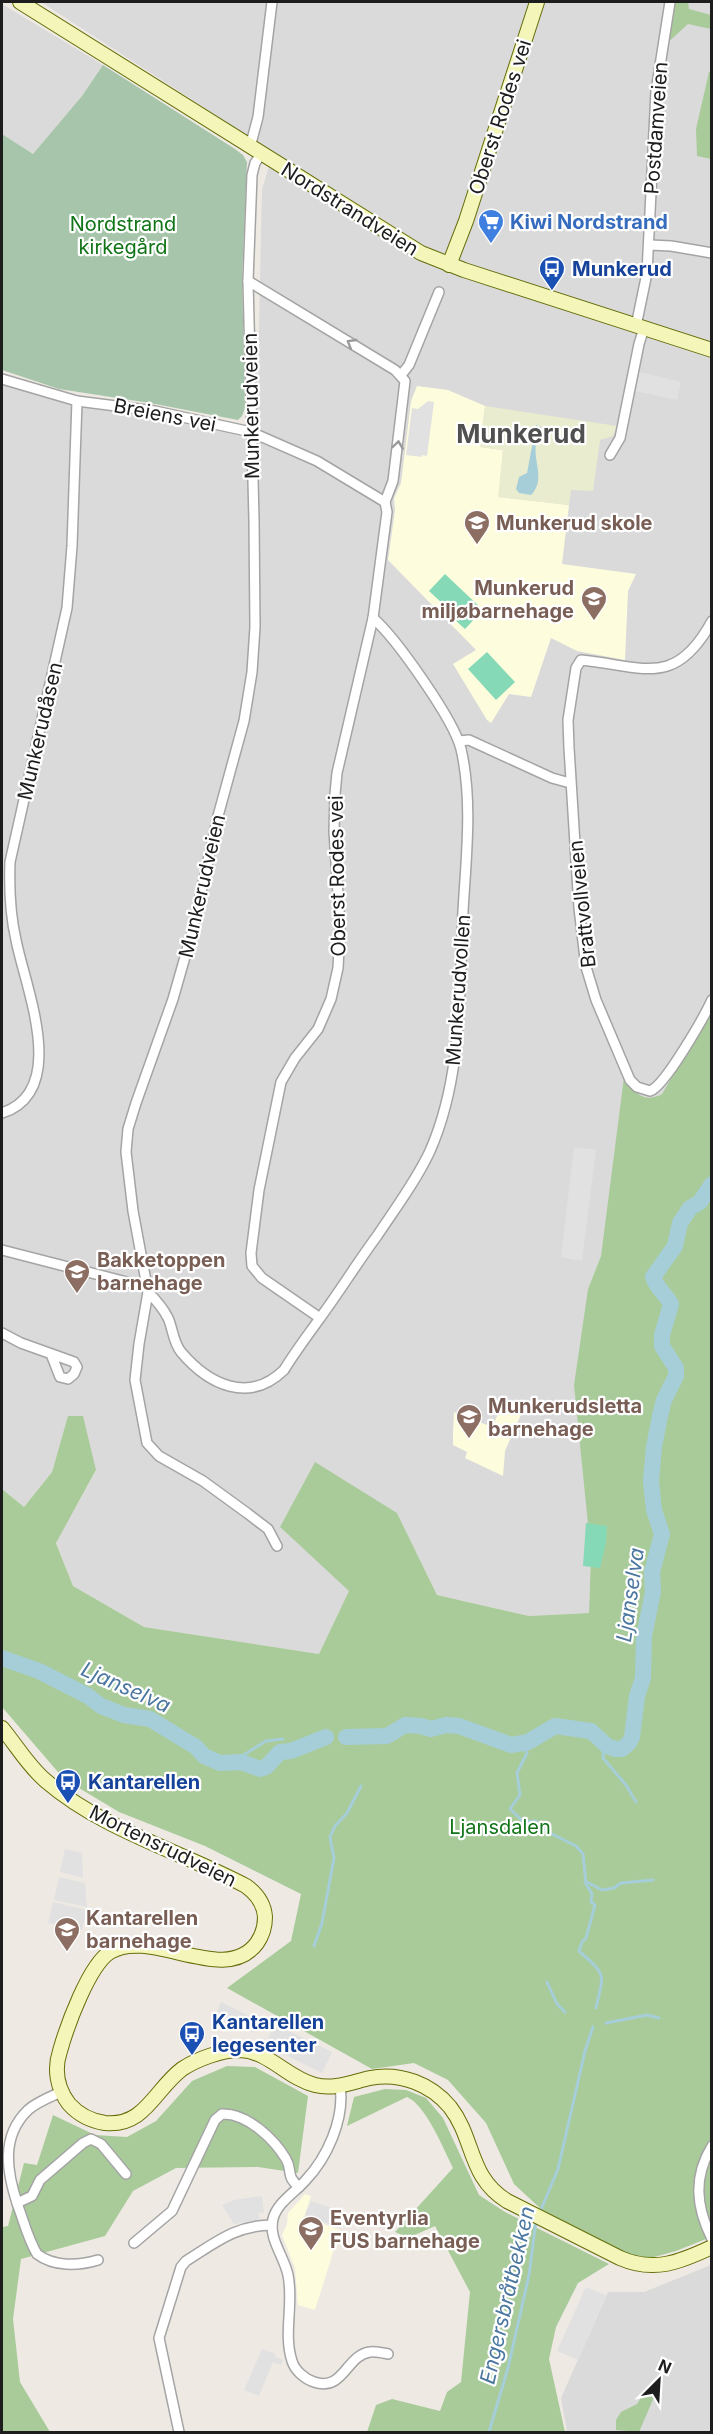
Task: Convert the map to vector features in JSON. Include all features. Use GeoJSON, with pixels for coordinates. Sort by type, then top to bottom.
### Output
{"type":"FeatureCollection","features":[{"type":"Feature","properties":{"kind":"street","name":"Nordstrandveien"},"geometry":{"type":"LineString","coordinates":[[20,2],[40,7],[256,150],[400,241],[449,265],[711,350]]}},
{"type":"Feature","properties":{"kind":"street","name":"Munkerudveien"},"geometry":{"type":"LineString","coordinates":[[272,2],[252,175],[248,281],[255,627],[249,694],[191,936],[173,999],[136,1103],[126,1140],[126,1160],[147,1290],[135,1380],[148,1445],[159,1456],[203,1481],[247,1513],[268,1530],[277,1546]]}},
{"type":"Feature","properties":{"kind":"street","name":"Oberst Rodes vei"},"geometry":{"type":"LineString","coordinates":[[449,265],[463,230],[537,2]]}},
{"type":"Feature","properties":{"kind":"street","name":"Postdamveien"},"geometry":{"type":"LineString","coordinates":[[610,455],[620,438],[639,344],[650,245],[656,91],[670,2]]}},
{"type":"Feature","properties":{"kind":"street"},"geometry":{"type":"LineString","coordinates":[[650,245],[711,253]]}},
{"type":"Feature","properties":{"kind":"street"},"geometry":{"type":"LineString","coordinates":[[248,281],[401,375],[409,365],[438,292]]}},
{"type":"Feature","properties":{"kind":"street","name":"Oberst Rodes vei"},"geometry":{"type":"LineString","coordinates":[[320,1318],[262,1278],[252,1266],[250,1253],[259,1190],[281,1082],[295,1058],[318,1029],[331,999],[338,968],[340,927],[334,831],[336,783],[374,618],[387,512],[385,502],[393,481],[403,407],[405,381],[401,375]]}},
{"type":"Feature","properties":{"kind":"street","name":"Breiens vei"},"geometry":{"type":"LineString","coordinates":[[2,379],[77,402],[143,409],[251,432],[316,461],[385,502]]}},
{"type":"Feature","properties":{"kind":"street","name":"Munkerudåsen"},"geometry":{"type":"LineString","coordinates":[[2,1113],[15,1107],[27,1095],[36,1076],[39,1053],[38,1027],[11,913],[10,862],[67,608],[72,546],[77,402]]}},
{"type":"Feature","properties":{"kind":"street","name":"Munkerudvollen"},"geometry":{"type":"LineString","coordinates":[[147,1290],[169,1318],[181,1352],[210,1377],[223,1384],[241,1389],[257,1388],[278,1375],[320,1318],[390,1216],[428,1155],[438,1129],[451,1080],[458,1030],[468,845],[463,757],[459,741],[433,696],[391,635],[374,618]]}},
{"type":"Feature","properties":{"kind":"street","name":"Brattvollveien"},"geometry":{"type":"LineString","coordinates":[[710,1004],[659,1085],[650,1091],[633,1083],[612,1041],[586,967],[570,783],[568,720],[576,668],[581,660],[642,669],[662,669],[686,656],[711,621]]}},
{"type":"Feature","properties":{"kind":"street"},"geometry":{"type":"LineString","coordinates":[[459,741],[470,740],[570,783]]}},
{"type":"Feature","properties":{"kind":"street"},"geometry":{"type":"LineString","coordinates":[[2,1250],[147,1290]]}},
{"type":"Feature","properties":{"kind":"street"},"geometry":{"type":"LineString","coordinates":[[2,1333],[51,1354]]}},
{"type":"Feature","properties":{"kind":"street","name":"Mortensrudveien"},"geometry":{"type":"LineString","coordinates":[[2,1728],[37,1773],[68,1798],[118,1826],[246,1886],[257,1896],[264,1913],[264,1928],[259,1941],[247,1953],[236,1958],[213,1958],[134,1946],[117,1948],[106,1955],[90,1975],[60,2050],[56,2069],[61,2092]]}},
{"type":"Feature","properties":{"kind":"street"},"geometry":{"type":"LineString","coordinates":[[98,2260],[76,2265],[41,2257],[34,2249],[6,2167],[9,2141],[14,2129],[28,2110],[61,2092],[74,2109],[86,2117],[101,2122],[122,2122],[141,2114],[185,2067],[219,2053],[238,2050],[261,2055],[308,2083],[323,2087],[340,2086],[370,2078],[395,2077],[418,2083],[433,2092],[456,2116],[474,2163],[484,2181],[493,2191],[507,2201],[612,2255],[638,2265],[658,2266],[681,2261],[711,2247]]}},
{"type":"Feature","properties":{"kind":"street"},"geometry":{"type":"LineString","coordinates":[[340,2086],[341,2099],[328,2148],[316,2169],[278,2209],[272,2225],[272,2234],[288,2275],[291,2360],[297,2371],[316,2383],[330,2383],[339,2379],[355,2361],[367,2353],[388,2354]]}},
{"type":"Feature","properties":{"kind":"street"},"geometry":{"type":"LineString","coordinates":[[134,2243],[172,2211],[216,2120],[222,2114],[230,2114],[265,2132],[287,2160],[288,2175],[299,2187]]}},
{"type":"Feature","properties":{"kind":"street"},"geometry":{"type":"LineString","coordinates":[[17,2203],[32,2196],[40,2180],[83,2143],[91,2139],[101,2144],[126,2174]]}},
{"type":"Feature","properties":{"kind":"street"},"geometry":{"type":"LineString","coordinates":[[711,2146],[702,2166],[698,2191],[699,2207],[711,2239]]}},
{"type":"Feature","properties":{"kind":"street"},"geometry":{"type":"LineString","coordinates":[[179,2433],[159,2338],[181,2268],[186,2261],[239,2229],[272,2225]]}},
{"type":"Feature","properties":{"kind":"shaded area","name":"Munkerud"},"geometry":{"type":"Polygon","coordinates":[[[41,2],[711,2],[711,1008],[707,1021],[662,1094],[653,1099],[641,1096],[631,1087],[601,1256],[588,1289],[591,1554],[589,1613],[529,1616],[437,1595],[397,1513],[280,1527],[350,1591],[319,1654],[144,1627],[73,1586],[56,1542],[96,1471],[68,1417],[52,1472],[24,1507],[2,1489],[2,382],[76,407],[159,418],[240,436],[258,444],[262,441],[257,416],[262,190],[273,152],[41,2]]]}},
{"type":"Feature","properties":{"kind":"shaded area"},"geometry":{"type":"Polygon","coordinates":[[[2,4],[103,65],[82,96],[33,154],[2,134],[2,4]]]}},
{"type":"Feature","properties":{"kind":"shaded area"},"geometry":{"type":"Polygon","coordinates":[[[639,372],[681,382],[677,400],[635,391],[639,372]]]}},
{"type":"Feature","properties":{"kind":"shaded area","name":"Munkerud skole"},"geometry":{"type":"Polygon","coordinates":[[[417,386],[448,390],[485,406],[480,447],[503,450],[499,497],[569,505],[562,564],[636,574],[628,591],[625,660],[577,651],[551,638],[531,697],[509,694],[491,723],[453,664],[476,650],[388,560],[395,510],[394,498],[401,483],[411,401],[417,386]]]}},
{"type":"Feature","properties":{"kind":"shaded area"},"geometry":{"type":"Polygon","coordinates":[[[428,401],[434,402],[427,456],[406,455],[412,408],[418,409],[428,401]]]}},
{"type":"Feature","properties":{"kind":"shaded area"},"geometry":{"type":"Polygon","coordinates":[[[485,406],[617,426],[613,436],[600,440],[593,491],[571,490],[569,505],[498,497],[503,450],[480,447],[485,406]]]}},
{"type":"Feature","properties":{"kind":"shaded area"},"geometry":{"type":"Polygon","coordinates":[[[574,1147],[596,1150],[582,1261],[561,1257],[574,1147]]]}},
{"type":"Feature","properties":{"kind":"shaded area"},"geometry":{"type":"Polygon","coordinates":[[[504,1401],[523,1410],[505,1451],[503,1476],[465,1458],[467,1452],[453,1445],[453,1433],[454,1412],[492,1427],[504,1401]]]}},
{"type":"Feature","properties":{"kind":"shaded area"},"geometry":{"type":"Polygon","coordinates":[[[65,1849],[82,1853],[83,1878],[60,1872],[65,1849]]]}},
{"type":"Feature","properties":{"kind":"shaded area"},"geometry":{"type":"Polygon","coordinates":[[[59,1877],[85,1883],[87,1907],[54,1900],[59,1877]]]}},
{"type":"Feature","properties":{"kind":"shaded area"},"geometry":{"type":"Polygon","coordinates":[[[53,1902],[87,1910],[82,1930],[48,1923],[53,1902]]]}},
{"type":"Feature","properties":{"kind":"shaded area"},"geometry":{"type":"Polygon","coordinates":[[[221,2002],[261,2022],[255,2033],[216,2014],[221,2002]]]}},
{"type":"Feature","properties":{"kind":"shaded area"},"geometry":{"type":"Polygon","coordinates":[[[275,2024],[332,2052],[322,2073],[265,2045],[275,2024]]]}},
{"type":"Feature","properties":{"kind":"shaded area","name":"Eventyrlia FUS barnehage"},"geometry":{"type":"Polygon","coordinates":[[[305,2194],[311,2196],[304,2217],[340,2230],[315,2310],[298,2305],[295,2268],[282,2235],[287,2224],[288,2213],[305,2194]]]}},
{"type":"Feature","properties":{"kind":"shaded area"},"geometry":{"type":"Polygon","coordinates":[[[262,2196],[264,2213],[258,2212],[260,2220],[234,2224],[222,2205],[234,2200],[262,2196]]]}},
{"type":"Feature","properties":{"kind":"shaded area"},"geometry":{"type":"Polygon","coordinates":[[[311,2201],[346,2213],[340,2228],[305,2215],[311,2201]]]}},
{"type":"Feature","properties":{"kind":"shaded area"},"geometry":{"type":"Polygon","coordinates":[[[711,2265],[711,2432],[567,2432],[561,2398],[608,2292],[644,2292],[711,2265]]]}},
{"type":"Feature","properties":{"kind":"shaded area"},"geometry":{"type":"Polygon","coordinates":[[[586,2287],[606,2295],[578,2360],[557,2351],[586,2287]]]}},
{"type":"Feature","properties":{"kind":"shaded area"},"geometry":{"type":"Polygon","coordinates":[[[262,2349],[276,2354],[275,2357],[283,2360],[281,2365],[273,2362],[259,2396],[244,2390],[262,2349]]]}},
{"type":"Feature","properties":{"kind":"green space"},"geometry":{"type":"Polygon","coordinates":[[[675,2],[688,2],[689,9],[711,15],[711,29],[688,24],[665,45],[675,2]]]}},
{"type":"Feature","properties":{"kind":"green space","name":"Nordstrand kirkegård"},"geometry":{"type":"Polygon","coordinates":[[[103,65],[235,149],[243,155],[247,162],[242,278],[245,408],[238,420],[59,389],[2,370],[2,134],[33,154],[82,96],[103,65]]]}},
{"type":"Feature","properties":{"kind":"green space"},"geometry":{"type":"Polygon","coordinates":[[[709,72],[711,72],[711,159],[697,156],[696,129],[709,72]]]}},
{"type":"Feature","properties":{"kind":"green space"},"geometry":{"type":"Polygon","coordinates":[[[445,574],[483,610],[465,629],[455,620],[457,617],[429,591],[445,574]]]}},
{"type":"Feature","properties":{"kind":"green space"},"geometry":{"type":"Polygon","coordinates":[[[487,652],[515,682],[496,700],[468,669],[487,652]]]}},
{"type":"Feature","properties":{"kind":"green space","name":"Ljansdalen"},"geometry":{"type":"Polygon","coordinates":[[[711,1010],[711,2237],[676,2251],[647,2259],[624,2253],[542,2210],[514,2184],[486,2123],[448,2080],[414,2063],[372,2069],[227,1988],[291,1941],[301,1894],[205,1846],[119,1812],[64,1779],[2,1707],[2,1489],[24,1507],[52,1472],[68,1416],[83,1416],[96,1470],[56,1543],[73,1586],[144,1627],[319,1654],[349,1591],[280,1527],[315,1462],[397,1513],[437,1595],[529,1616],[589,1613],[591,1554],[574,1385],[588,1289],[601,1256],[624,1077],[635,1092],[644,1097],[655,1097],[662,1094],[711,1010]]]}},
{"type":"Feature","properties":{"kind":"green space"},"geometry":{"type":"Polygon","coordinates":[[[586,1523],[607,1526],[606,1543],[600,1568],[583,1566],[586,1523]]]}},
{"type":"Feature","properties":{"kind":"green space"},"geometry":{"type":"Polygon","coordinates":[[[227,2066],[255,2067],[308,2096],[298,2173],[258,2167],[176,2168],[133,2191],[105,2236],[21,2259],[13,2319],[20,2382],[50,2432],[2,2432],[2,2227],[8,2226],[24,2163],[37,2165],[53,2115],[95,2135],[127,2137],[156,2121],[192,2081],[227,2066]]]}},
{"type":"Feature","properties":{"kind":"green space"},"geometry":{"type":"Polygon","coordinates":[[[385,2089],[406,2090],[426,2098],[443,2118],[479,2195],[505,2212],[609,2264],[578,2283],[556,2327],[549,2359],[565,2432],[367,2432],[376,2405],[392,2399],[440,2411],[447,2392],[461,2382],[470,2292],[435,2226],[408,2238],[395,2232],[453,2168],[428,2118],[407,2097],[347,2126],[354,2097],[385,2089]]]}},
{"type":"Feature","properties":{"kind":"green space"},"geometry":{"type":"Polygon","coordinates":[[[658,2388],[639,2432],[616,2430],[616,2420],[621,2412],[637,2404],[644,2393],[658,2388]]]}},
{"type":"Feature","properties":{"kind":"water"},"geometry":{"type":"Polygon","coordinates":[[[536,425],[541,427],[541,434],[536,444],[538,483],[531,495],[519,493],[516,489],[519,477],[527,473],[536,425]]]}},
{"type":"Feature","properties":{"kind":"waterway","name":"Ljanselva"},"geometry":{"type":"LineString","coordinates":[[346,1737],[387,1736],[405,1725],[431,1729],[446,1725],[459,1726],[511,1745],[528,1742],[555,1726],[591,1731],[607,1746],[615,1749],[622,1749],[629,1743],[632,1737],[637,1696],[643,1678],[644,1636],[653,1592],[652,1572],[662,1534],[654,1510],[651,1481],[654,1447],[664,1400],[676,1376],[676,1368],[662,1346],[662,1335],[671,1304],[653,1277],[675,1246],[680,1223],[690,1208],[700,1202],[712,1184]]}},
{"type":"Feature","properties":{"kind":"waterway","name":"Ljanselva"},"geometry":{"type":"LineString","coordinates":[[2,1658],[39,1671],[88,1696],[101,1706],[124,1715],[150,1719],[196,1747],[204,1756],[220,1763],[241,1762],[260,1769],[266,1767],[280,1752],[291,1751],[326,1737]]}},
{"type":"Feature","properties":{"kind":"waterway"},"geometry":{"type":"LineString","coordinates":[[234,1761],[266,1741],[283,1739]]}},
{"type":"Feature","properties":{"kind":"waterway"},"geometry":{"type":"LineString","coordinates":[[604,1743],[603,1758],[626,1785],[636,1802]]}},
{"type":"Feature","properties":{"kind":"waterway","name":"Engersbråtbekken"},"geometry":{"type":"LineString","coordinates":[[522,1744],[527,1753],[517,1773],[520,1795],[510,1809],[524,1822],[536,1821],[544,1830],[576,1846],[583,1854],[586,1884],[592,1894],[591,1902],[595,1905],[586,1938],[579,1951],[595,1965],[601,1975],[602,1981],[596,2008]]}},
{"type":"Feature","properties":{"kind":"waterway"},"geometry":{"type":"LineString","coordinates":[[314,1946],[322,1923],[334,1858],[330,1837],[335,1826],[347,1813],[361,1786]]}},
{"type":"Feature","properties":{"kind":"waterway"},"geometry":{"type":"LineString","coordinates":[[585,1881],[602,1890],[614,1888],[621,1883],[653,1880]]}},
{"type":"Feature","properties":{"kind":"waterway"},"geometry":{"type":"LineString","coordinates":[[547,1982],[557,2004],[565,2012]]}},
{"type":"Feature","properties":{"kind":"waterway"},"geometry":{"type":"LineString","coordinates":[[606,2023],[647,2015],[659,2018]]}},
{"type":"Feature","properties":{"kind":"waterway","name":"Engersbråtbekken"},"geometry":{"type":"LineString","coordinates":[[540,2212],[558,2169],[585,2051],[593,2027]]}},
{"type":"Feature","properties":{"kind":"waterway","name":"Engersbråtbekken"},"geometry":{"type":"LineString","coordinates":[[489,2432],[508,2368],[529,2275],[536,2221]]}},
{"type":"Feature","properties":{"kind":"place","name":"Kiwi Nordstrand"},"geometry":{"type":"Point","coordinates":[491,245]}},
{"type":"Feature","properties":{"kind":"place","name":"Munkerud"},"geometry":{"type":"Point","coordinates":[552,292]}},
{"type":"Feature","properties":{"kind":"place","name":"Munkerud skole"},"geometry":{"type":"Point","coordinates":[477,546]}},
{"type":"Feature","properties":{"kind":"place","name":"Munkerud miljøbarnehage"},"geometry":{"type":"Point","coordinates":[594,622]}},
{"type":"Feature","properties":{"kind":"place","name":"Bakketoppen barnehage"},"geometry":{"type":"Point","coordinates":[77,1295]}},
{"type":"Feature","properties":{"kind":"place","name":"Munkerudsletta barnehage"},"geometry":{"type":"Point","coordinates":[469,1440]}},
{"type":"Feature","properties":{"kind":"place","name":"Kantarellen"},"geometry":{"type":"Point","coordinates":[68,1805]}},
{"type":"Feature","properties":{"kind":"place","name":"Kantarellen barnehage"},"geometry":{"type":"Point","coordinates":[67,1953]}},
{"type":"Feature","properties":{"kind":"place","name":"Kantarellen legesenter"},"geometry":{"type":"Point","coordinates":[192,2057]}},
{"type":"Feature","properties":{"kind":"place","name":"Eventyrlia FUS barnehage"},"geometry":{"type":"Point","coordinates":[311,2252]}},
{"type":"Feature","properties":{"kind":"district","name":"Munkerud"},"geometry":{"type":"Point","coordinates":[521,433]}}]}
